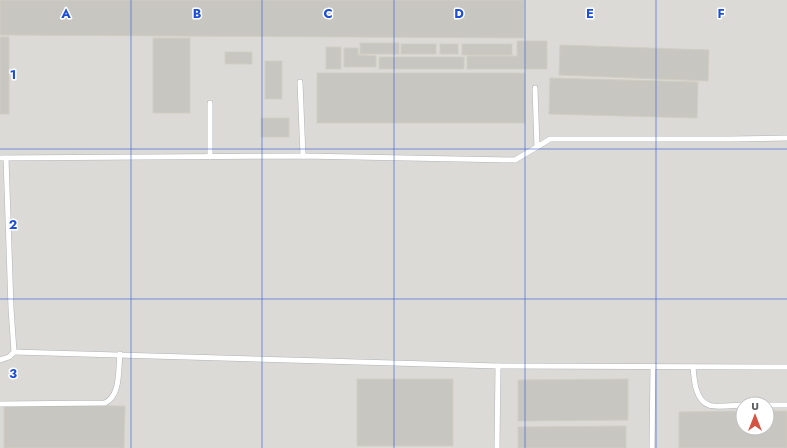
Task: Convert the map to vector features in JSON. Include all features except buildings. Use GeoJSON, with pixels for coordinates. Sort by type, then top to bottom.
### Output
{"type":"FeatureCollection","features":[{"type":"Feature","properties":{"kind":"lane"},"geometry":{"type":"LineString","coordinates":[[300,82],[303,156]]}},
{"type":"Feature","properties":{"kind":"lane"},"geometry":{"type":"LineString","coordinates":[[535,88],[537,147]]}},
{"type":"Feature","properties":{"kind":"lane"},"geometry":{"type":"LineString","coordinates":[[210,103],[210,157]]}},
{"type":"Feature","properties":{"kind":"lane"},"geometry":{"type":"LineString","coordinates":[[0,158],[303,156],[515,160],[550,139],[787,138]]}},
{"type":"Feature","properties":{"kind":"lane"},"geometry":{"type":"LineString","coordinates":[[6,158],[10,308],[14,352]]}},
{"type":"Feature","properties":{"kind":"lane"},"geometry":{"type":"LineString","coordinates":[[0,360],[8,357],[14,352],[498,366],[787,367]]}},
{"type":"Feature","properties":{"kind":"lane"},"geometry":{"type":"LineString","coordinates":[[0,404],[105,403],[112,400],[116,392],[120,354]]}},
{"type":"Feature","properties":{"kind":"lane"},"geometry":{"type":"LineString","coordinates":[[497,448],[498,366]]}},
{"type":"Feature","properties":{"kind":"lane"},"geometry":{"type":"LineString","coordinates":[[652,366],[652,448]]}},
{"type":"Feature","properties":{"kind":"lane"},"geometry":{"type":"LineString","coordinates":[[693,367],[698,395],[703,402],[709,406],[735,405]]}},
{"type":"Feature","properties":{"kind":"lane"},"geometry":{"type":"LineString","coordinates":[[775,405],[787,405]]}},
{"type":"Feature","properties":{"kind":"shaded area"},"geometry":{"type":"Polygon","coordinates":[[[0,0],[787,0],[787,448],[0,448],[0,0]]]}}]}
